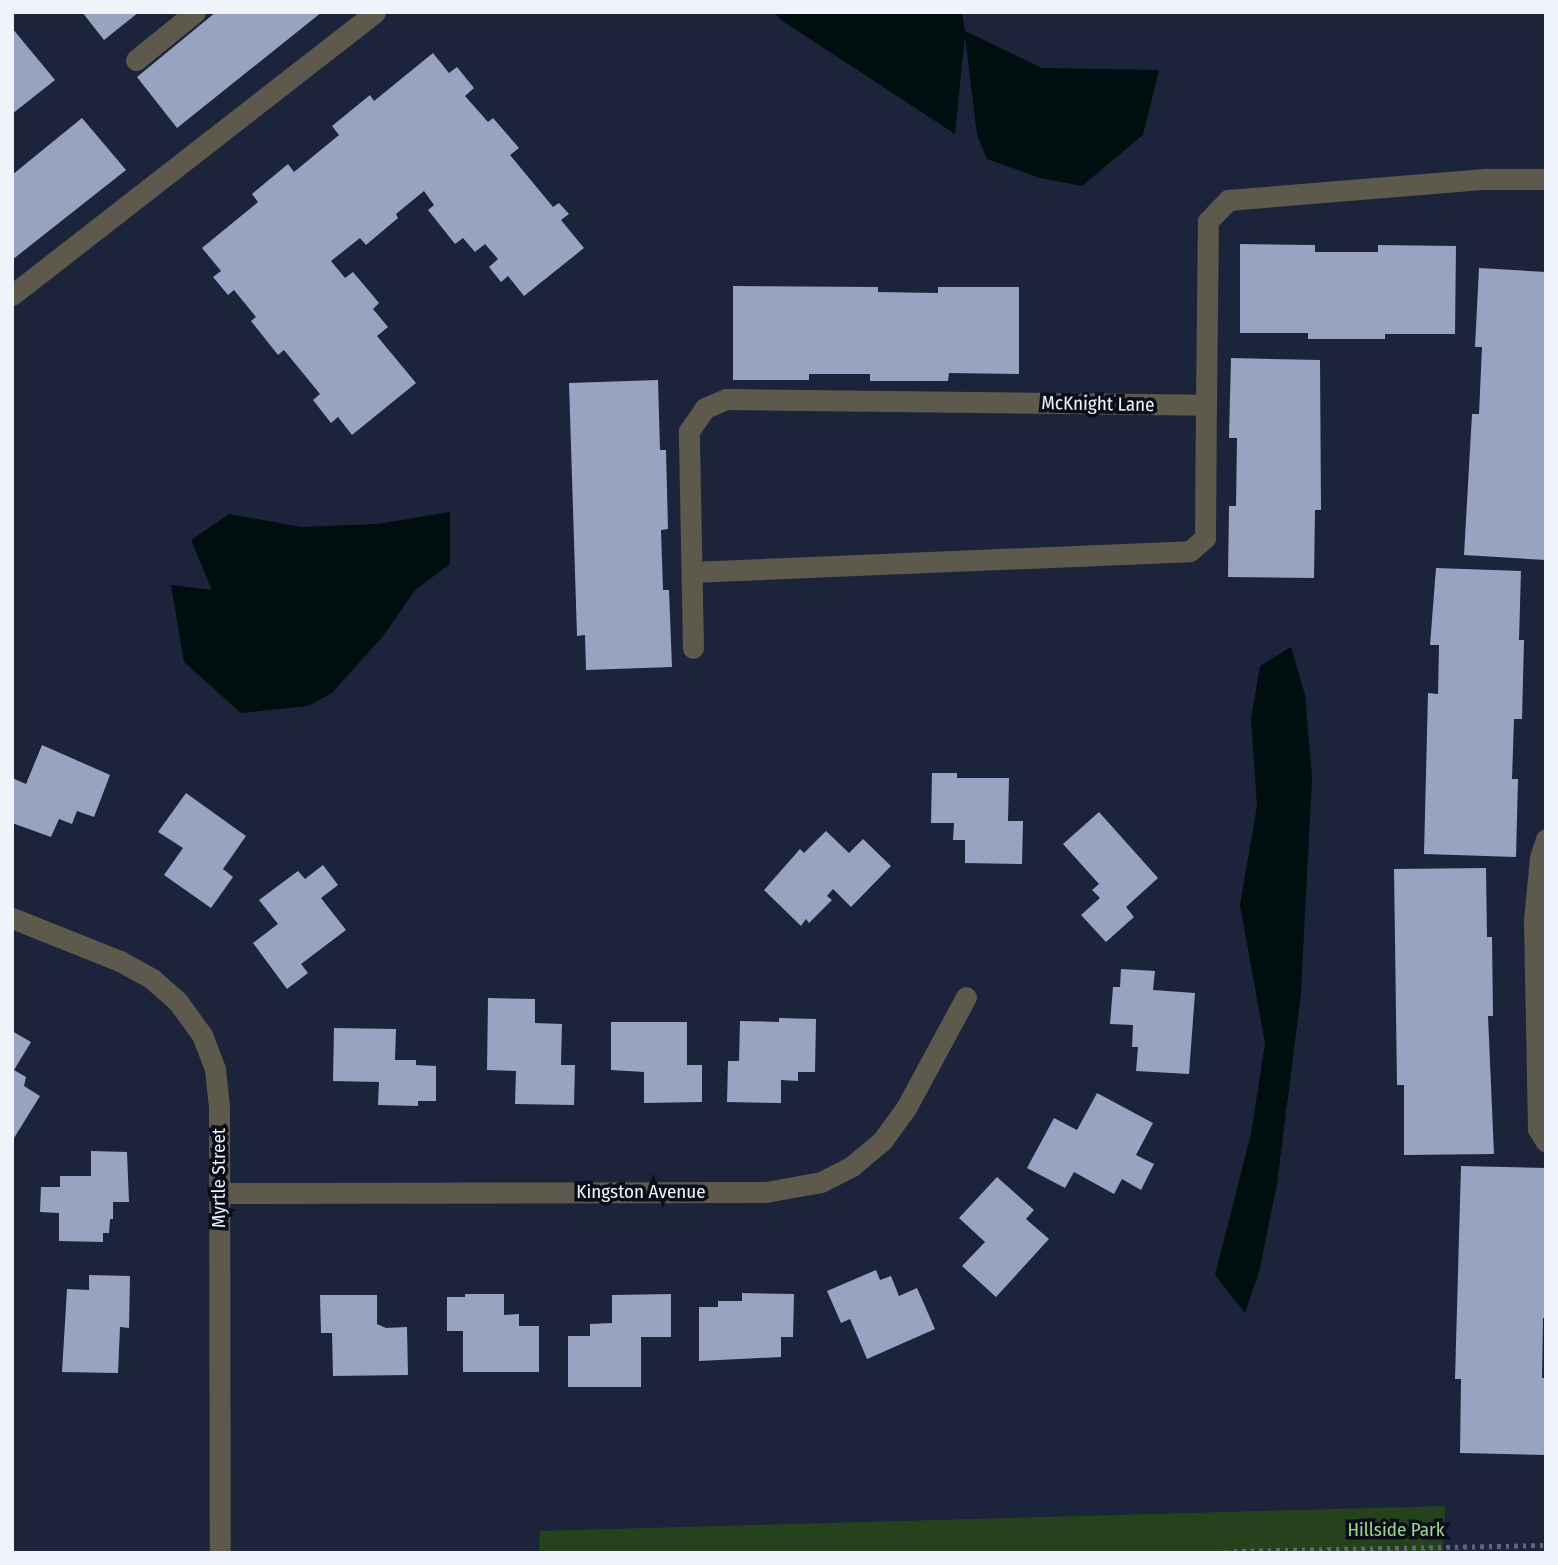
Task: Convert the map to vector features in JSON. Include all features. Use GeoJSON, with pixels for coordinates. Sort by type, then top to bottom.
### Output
{"type":"FeatureCollection","features":[{"type":"Feature","properties":{"kind":"street"},"geometry":{"type":"LineString","coordinates":[[135,60],[195,12]]}},
{"type":"Feature","properties":{"kind":"street"},"geometry":{"type":"LineString","coordinates":[[12,295],[375,12]]}},
{"type":"Feature","properties":{"kind":"street"},"geometry":{"type":"LineString","coordinates":[[692,572],[1190,551],[1205,538],[1208,221],[1228,200],[1485,179],[1546,179]]}},
{"type":"Feature","properties":{"kind":"street","name":"McKnight Lane"},"geometry":{"type":"LineString","coordinates":[[693,648],[689,430],[705,408],[726,399],[1206,405]]}},
{"type":"Feature","properties":{"kind":"street"},"geometry":{"type":"LineString","coordinates":[[1546,839],[1540,858],[1534,920],[1538,1129],[1546,1142]]}},
{"type":"Feature","properties":{"kind":"street","name":"Myrtle Street"},"geometry":{"type":"LineString","coordinates":[[12,918],[120,961],[152,979],[178,1002],[202,1035],[215,1069],[219,1108],[220,1553]]}},
{"type":"Feature","properties":{"kind":"street","name":"Kingston Avenue"},"geometry":{"type":"LineString","coordinates":[[219,1193],[766,1192],[821,1182],[852,1166],[882,1141],[906,1108],[966,997]]}},
{"type":"Feature","properties":{"kind":"path"},"geometry":{"type":"LineString","coordinates":[[1216,1553],[1546,1545]]}},
{"type":"Feature","properties":{"kind":"green space","name":"Hillside Park"},"geometry":{"type":"Polygon","coordinates":[[[1445,1506],[1443,1553],[539,1553],[540,1531],[1445,1506]]]}},
{"type":"Feature","properties":{"kind":"shaded area"},"geometry":{"type":"Polygon","coordinates":[[[774,12],[962,12],[965,31],[1042,68],[1159,70],[1143,135],[1082,186],[1040,178],[987,159],[977,135],[965,36],[955,134],[781,20],[774,12]]]}},
{"type":"Feature","properties":{"kind":"shaded area"},"geometry":{"type":"Polygon","coordinates":[[[450,512],[450,564],[415,590],[384,635],[332,693],[308,706],[241,713],[184,662],[171,585],[212,590],[191,540],[229,514],[302,527],[378,524],[450,512]]]}},
{"type":"Feature","properties":{"kind":"shaded area"},"geometry":{"type":"Polygon","coordinates":[[[1291,647],[1305,695],[1312,777],[1301,993],[1277,1184],[1259,1272],[1245,1313],[1215,1275],[1251,1134],[1265,1043],[1240,905],[1257,806],[1251,719],[1260,666],[1291,647]]]}},
{"type":"Feature","properties":{"kind":"building"},"geometry":{"type":"Polygon","coordinates":[[[82,12],[139,12],[104,40],[82,12]]]}},
{"type":"Feature","properties":{"kind":"building"},"geometry":{"type":"Polygon","coordinates":[[[216,12],[322,12],[177,128],[137,77],[216,12]]]}},
{"type":"Feature","properties":{"kind":"building"},"geometry":{"type":"Polygon","coordinates":[[[12,28],[55,80],[12,114],[12,28]]]}},
{"type":"Feature","properties":{"kind":"building"},"geometry":{"type":"Polygon","coordinates":[[[433,53],[449,73],[457,67],[474,88],[465,96],[488,122],[493,118],[519,148],[510,155],[553,207],[559,203],[569,214],[561,220],[584,248],[524,296],[508,276],[501,282],[489,267],[498,259],[485,244],[475,252],[463,238],[455,244],[428,210],[434,205],[424,191],[396,214],[398,218],[366,245],[360,238],[331,261],[345,278],[353,272],[379,303],[373,309],[388,327],[377,336],[416,383],[352,435],[338,417],[331,423],[313,400],[320,394],[284,350],[278,355],[251,321],[256,317],[234,290],[228,295],[213,277],[221,271],[202,248],[258,202],[252,194],[288,164],[294,172],[339,135],[332,126],[370,95],[374,101],[433,53]]]}},
{"type":"Feature","properties":{"kind":"building"},"geometry":{"type":"Polygon","coordinates":[[[82,118],[126,170],[12,260],[12,175],[82,118]]]}},
{"type":"Feature","properties":{"kind":"building"},"geometry":{"type":"Polygon","coordinates":[[[1240,244],[1315,245],[1315,252],[1378,252],[1378,245],[1456,246],[1455,334],[1385,334],[1385,339],[1308,339],[1308,333],[1240,333],[1240,244]]]}},
{"type":"Feature","properties":{"kind":"building"},"geometry":{"type":"Polygon","coordinates":[[[1479,268],[1546,272],[1546,560],[1464,555],[1472,414],[1479,414],[1482,347],[1475,347],[1479,268]]]}},
{"type":"Feature","properties":{"kind":"building"},"geometry":{"type":"Polygon","coordinates":[[[733,286],[878,287],[878,292],[938,293],[938,287],[1019,287],[1019,374],[949,373],[948,381],[870,381],[870,374],[809,374],[809,380],[733,380],[733,286]]]}},
{"type":"Feature","properties":{"kind":"building"},"geometry":{"type":"Polygon","coordinates":[[[1231,358],[1320,360],[1321,510],[1315,510],[1314,578],[1228,577],[1229,506],[1236,506],[1237,438],[1229,438],[1231,358]]]}},
{"type":"Feature","properties":{"kind":"building"},"geometry":{"type":"Polygon","coordinates":[[[658,380],[660,450],[666,450],[668,529],[661,530],[663,590],[669,590],[672,667],[586,670],[585,635],[577,636],[569,383],[658,380]]]}},
{"type":"Feature","properties":{"kind":"building"},"geometry":{"type":"Polygon","coordinates":[[[1436,568],[1521,571],[1519,640],[1524,640],[1522,719],[1514,719],[1512,779],[1518,779],[1516,857],[1424,854],[1428,693],[1438,694],[1439,645],[1430,645],[1436,568]]]}},
{"type":"Feature","properties":{"kind":"building"},"geometry":{"type":"Polygon","coordinates":[[[42,745],[110,775],[94,817],[77,811],[72,824],[59,819],[51,837],[12,823],[12,778],[26,784],[42,745]]]}},
{"type":"Feature","properties":{"kind":"building"},"geometry":{"type":"Polygon","coordinates":[[[932,773],[957,773],[957,778],[1009,778],[1008,821],[1023,821],[1022,864],[965,863],[965,840],[953,840],[954,823],[931,823],[932,773]]]}},
{"type":"Feature","properties":{"kind":"building"},"geometry":{"type":"Polygon","coordinates":[[[186,793],[246,836],[223,869],[233,877],[211,908],[164,875],[183,848],[158,832],[186,793]]]}},
{"type":"Feature","properties":{"kind":"building"},"geometry":{"type":"Polygon","coordinates":[[[1099,812],[1158,878],[1126,907],[1134,917],[1106,942],[1081,915],[1100,898],[1092,890],[1099,884],[1063,844],[1099,812]]]}},
{"type":"Feature","properties":{"kind":"building"},"geometry":{"type":"Polygon","coordinates":[[[826,831],[849,853],[863,839],[891,866],[851,907],[833,889],[827,896],[832,900],[809,923],[806,919],[801,926],[764,890],[800,849],[804,853],[826,831]]]}},
{"type":"Feature","properties":{"kind":"building"},"geometry":{"type":"Polygon","coordinates":[[[323,865],[338,885],[321,898],[346,930],[301,964],[308,973],[287,989],[253,943],[278,924],[259,900],[298,871],[305,879],[323,865]]]}},
{"type":"Feature","properties":{"kind":"building"},"geometry":{"type":"Polygon","coordinates":[[[1486,868],[1487,937],[1492,937],[1493,1016],[1488,1016],[1494,1154],[1404,1155],[1404,1085],[1397,1085],[1394,869],[1486,868]]]}},
{"type":"Feature","properties":{"kind":"building"},"geometry":{"type":"Polygon","coordinates":[[[1121,969],[1155,971],[1153,990],[1195,993],[1189,1074],[1136,1071],[1138,1047],[1132,1047],[1133,1025],[1110,1024],[1113,987],[1120,987],[1121,969]]]}},
{"type":"Feature","properties":{"kind":"building"},"geometry":{"type":"Polygon","coordinates":[[[488,998],[535,999],[535,1023],[562,1024],[561,1065],[575,1065],[574,1105],[515,1104],[516,1071],[487,1070],[488,998]]]}},
{"type":"Feature","properties":{"kind":"building"},"geometry":{"type":"Polygon","coordinates":[[[779,1018],[816,1019],[815,1072],[798,1072],[798,1081],[781,1080],[781,1103],[727,1102],[728,1061],[739,1061],[740,1021],[779,1022],[779,1018]]]}},
{"type":"Feature","properties":{"kind":"building"},"geometry":{"type":"Polygon","coordinates":[[[611,1022],[687,1022],[687,1065],[702,1065],[702,1102],[644,1103],[644,1072],[611,1070],[611,1022]]]}},
{"type":"Feature","properties":{"kind":"building"},"geometry":{"type":"Polygon","coordinates":[[[334,1028],[396,1029],[395,1060],[416,1060],[416,1065],[436,1066],[436,1101],[418,1101],[418,1106],[378,1105],[379,1082],[333,1081],[334,1028]]]}},
{"type":"Feature","properties":{"kind":"building"},"geometry":{"type":"Polygon","coordinates":[[[12,1031],[31,1042],[14,1070],[26,1077],[24,1086],[40,1096],[14,1138],[12,1031]]]}},
{"type":"Feature","properties":{"kind":"building"},"geometry":{"type":"Polygon","coordinates":[[[1097,1093],[1153,1123],[1136,1155],[1154,1164],[1141,1190],[1122,1179],[1114,1194],[1074,1172],[1065,1188],[1027,1168],[1054,1118],[1077,1130],[1097,1093]]]}},
{"type":"Feature","properties":{"kind":"building"},"geometry":{"type":"Polygon","coordinates":[[[91,1151],[127,1152],[129,1202],[113,1202],[113,1219],[110,1219],[109,1233],[103,1233],[103,1242],[59,1241],[59,1213],[40,1212],[41,1187],[60,1187],[60,1176],[91,1176],[91,1151]]]}},
{"type":"Feature","properties":{"kind":"building"},"geometry":{"type":"Polygon","coordinates":[[[1461,1166],[1546,1168],[1546,1318],[1543,1318],[1542,1378],[1546,1378],[1546,1455],[1460,1453],[1461,1379],[1455,1379],[1461,1166]]]}},
{"type":"Feature","properties":{"kind":"building"},"geometry":{"type":"Polygon","coordinates":[[[997,1177],[1034,1210],[1026,1219],[1049,1239],[996,1297],[962,1266],[985,1242],[959,1218],[997,1177]]]}},
{"type":"Feature","properties":{"kind":"building"},"geometry":{"type":"Polygon","coordinates":[[[876,1270],[880,1280],[891,1276],[899,1296],[917,1288],[935,1329],[867,1359],[850,1319],[841,1323],[827,1291],[876,1270]]]}},
{"type":"Feature","properties":{"kind":"building"},"geometry":{"type":"Polygon","coordinates":[[[89,1275],[130,1276],[129,1328],[120,1327],[118,1373],[62,1372],[67,1289],[89,1290],[89,1275]]]}},
{"type":"Feature","properties":{"kind":"building"},"geometry":{"type":"Polygon","coordinates":[[[742,1293],[794,1294],[793,1337],[781,1337],[781,1357],[699,1361],[699,1307],[718,1307],[718,1301],[742,1301],[742,1293]]]}},
{"type":"Feature","properties":{"kind":"building"},"geometry":{"type":"Polygon","coordinates":[[[465,1294],[504,1294],[504,1315],[519,1314],[519,1326],[539,1326],[539,1372],[463,1372],[463,1331],[447,1331],[447,1297],[465,1297],[465,1294]]]}},
{"type":"Feature","properties":{"kind":"building"},"geometry":{"type":"Polygon","coordinates":[[[671,1294],[671,1337],[641,1337],[641,1387],[568,1387],[568,1336],[590,1336],[590,1324],[612,1323],[612,1295],[671,1294]]]}},
{"type":"Feature","properties":{"kind":"building"},"geometry":{"type":"Polygon","coordinates":[[[320,1295],[377,1295],[377,1324],[386,1328],[407,1327],[408,1375],[333,1376],[332,1333],[321,1333],[320,1295]]]}}]}
